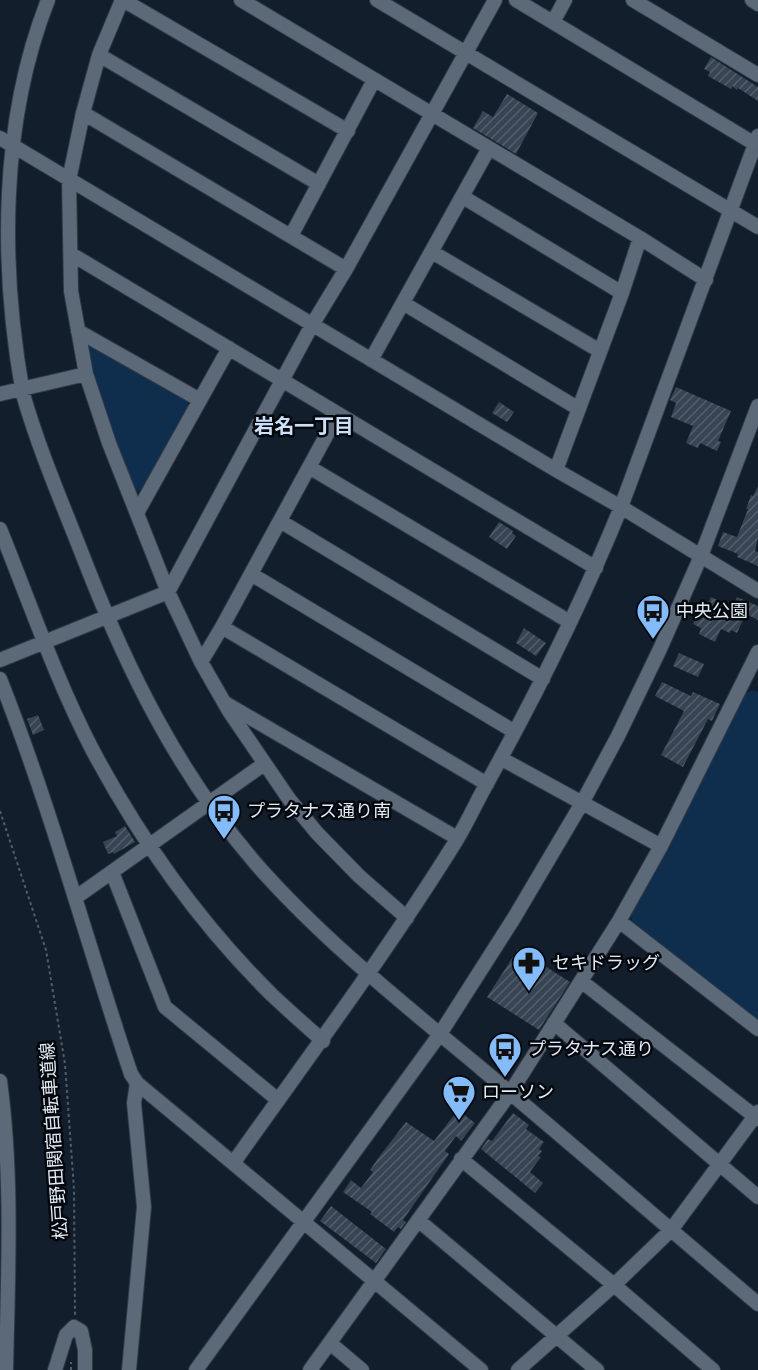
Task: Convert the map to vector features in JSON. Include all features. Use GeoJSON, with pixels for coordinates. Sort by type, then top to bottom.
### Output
{"type":"FeatureCollection","features":[{"type":"Feature","properties":{"kind":"street"},"geometry":{"type":"LineString","coordinates":[[48,0],[30,50],[5,141],[2,253],[11,340],[22,389],[50,473],[107,617],[154,716],[208,803],[238,842],[309,920],[758,1304]]}},
{"type":"Feature","properties":{"kind":"street"},"geometry":{"type":"LineString","coordinates":[[348,131],[123,0],[99,55],[82,113],[69,180],[71,291],[86,374],[109,443],[168,592],[201,662],[264,764],[316,833],[407,918]]}},
{"type":"Feature","properties":{"kind":"street"},"geometry":{"type":"LineString","coordinates":[[241,0],[640,238],[706,280]]}},
{"type":"Feature","properties":{"kind":"street"},"geometry":{"type":"LineString","coordinates":[[377,0],[758,227]]}},
{"type":"Feature","properties":{"kind":"street"},"geometry":{"type":"LineString","coordinates":[[0,660],[168,592],[284,381],[312,325],[495,0]]}},
{"type":"Feature","properties":{"kind":"street"},"geometry":{"type":"LineString","coordinates":[[234,1162],[370,974],[407,918],[457,838],[502,759],[543,679],[596,568],[621,507],[757,140],[516,0]]}},
{"type":"Feature","properties":{"kind":"street"},"geometry":{"type":"LineString","coordinates":[[553,22],[565,0]]}},
{"type":"Feature","properties":{"kind":"street"},"geometry":{"type":"LineString","coordinates":[[633,0],[758,75]]}},
{"type":"Feature","properties":{"kind":"street"},"geometry":{"type":"LineString","coordinates":[[752,0],[758,4]]}},
{"type":"Feature","properties":{"kind":"street"},"geometry":{"type":"LineString","coordinates":[[99,55],[319,184]]}},
{"type":"Feature","properties":{"kind":"street"},"geometry":{"type":"LineString","coordinates":[[291,236],[374,80]]}},
{"type":"Feature","properties":{"kind":"street"},"geometry":{"type":"LineString","coordinates":[[82,113],[346,268]]}},
{"type":"Feature","properties":{"kind":"street"},"geometry":{"type":"LineString","coordinates":[[5,141],[621,507],[758,591]]}},
{"type":"Feature","properties":{"kind":"street"},"geometry":{"type":"LineString","coordinates":[[371,360],[489,148]]}},
{"type":"Feature","properties":{"kind":"street"},"geometry":{"type":"LineString","coordinates":[[463,196],[622,294]]}},
{"type":"Feature","properties":{"kind":"street"},"geometry":{"type":"LineString","coordinates":[[556,470],[622,294],[640,238]]}},
{"type":"Feature","properties":{"kind":"street"},"geometry":{"type":"LineString","coordinates":[[432,252],[600,351]]}},
{"type":"Feature","properties":{"kind":"street"},"geometry":{"type":"LineString","coordinates":[[71,254],[596,568]]}},
{"type":"Feature","properties":{"kind":"street"},"geometry":{"type":"LineString","coordinates":[[403,303],[579,409]]}},
{"type":"Feature","properties":{"kind":"street"},"geometry":{"type":"LineString","coordinates":[[78,331],[200,400]]}},
{"type":"Feature","properties":{"kind":"street"},"geometry":{"type":"LineString","coordinates":[[137,513],[229,348]]}},
{"type":"Feature","properties":{"kind":"street"},"geometry":{"type":"LineString","coordinates":[[0,394],[86,374]]}},
{"type":"Feature","properties":{"kind":"street"},"geometry":{"type":"LineString","coordinates":[[196,1370],[440,1034],[514,918],[582,803],[618,736],[701,556],[758,406]]}},
{"type":"Feature","properties":{"kind":"street"},"geometry":{"type":"LineString","coordinates":[[201,662],[338,414]]}},
{"type":"Feature","properties":{"kind":"street"},"geometry":{"type":"LineString","coordinates":[[309,467],[570,622]]}},
{"type":"Feature","properties":{"kind":"street"},"geometry":{"type":"LineString","coordinates":[[280,521],[543,679]]}},
{"type":"Feature","properties":{"kind":"street"},"geometry":{"type":"LineString","coordinates":[[0,529],[58,676],[92,749],[120,799],[187,897],[226,944],[272,995],[322,1041]]}},
{"type":"Feature","properties":{"kind":"street"},"geometry":{"type":"LineString","coordinates":[[251,574],[515,732]]}},
{"type":"Feature","properties":{"kind":"street"},"geometry":{"type":"LineString","coordinates":[[222,627],[487,784]]}},
{"type":"Feature","properties":{"kind":"street"},"geometry":{"type":"LineString","coordinates":[[309,1370],[510,1093],[620,921],[752,683],[758,652]]}},
{"type":"Feature","properties":{"kind":"street"},"geometry":{"type":"LineString","coordinates":[[0,679],[25,743],[131,1074],[137,1083],[481,1370]]}},
{"type":"Feature","properties":{"kind":"street"},"geometry":{"type":"LineString","coordinates":[[224,702],[457,838]]}},
{"type":"Feature","properties":{"kind":"street"},"geometry":{"type":"LineString","coordinates":[[502,759],[661,846]]}},
{"type":"Feature","properties":{"kind":"street"},"geometry":{"type":"LineString","coordinates":[[75,898],[264,764]]}},
{"type":"Feature","properties":{"kind":"street"},"geometry":{"type":"LineString","coordinates":[[112,872],[165,1007],[278,1100]]}},
{"type":"Feature","properties":{"kind":"street"},"geometry":{"type":"LineString","coordinates":[[620,921],[758,1029]]}},
{"type":"Feature","properties":{"kind":"street"},"geometry":{"type":"LineString","coordinates":[[518,1370],[614,1285],[671,1230],[757,1116],[581,981]]}},
{"type":"Feature","properties":{"kind":"street"},"geometry":{"type":"LineString","coordinates":[[554,1023],[758,1197]]}},
{"type":"Feature","properties":{"kind":"street"},"geometry":{"type":"LineString","coordinates":[[0,1081],[9,1189],[10,1255],[6,1370]]}},
{"type":"Feature","properties":{"kind":"street"},"geometry":{"type":"LineString","coordinates":[[129,1370],[144,1207],[134,1103],[137,1083]]}},
{"type":"Feature","properties":{"kind":"street"},"geometry":{"type":"LineString","coordinates":[[461,1159],[713,1370]]}},
{"type":"Feature","properties":{"kind":"street"},"geometry":{"type":"LineString","coordinates":[[418,1220],[597,1370]]}},
{"type":"Feature","properties":{"kind":"street"},"geometry":{"type":"LineString","coordinates":[[55,1370],[66,1335],[74,1327],[81,1332],[85,1350],[85,1370]]}},
{"type":"Feature","properties":{"kind":"street"},"geometry":{"type":"LineString","coordinates":[[330,1343],[362,1370]]}},
{"type":"Feature","properties":{"kind":"path","name":"松戸野田関宿自転車道線"},"geometry":{"type":"LineString","coordinates":[[0,811],[46,950],[65,1064],[74,1189],[74,1327]]}},
{"type":"Feature","properties":{"kind":"path"},"geometry":{"type":"LineString","coordinates":[[71,1370],[72,1359]]}},
{"type":"Feature","properties":{"kind":"shaded area"},"geometry":{"type":"Polygon","coordinates":[[[94,344],[187,401],[189,409],[143,490],[134,491],[110,431],[86,350],[94,344]]]}},
{"type":"Feature","properties":{"kind":"shaded area"},"geometry":{"type":"Polygon","coordinates":[[[754,690],[758,692],[758,1022],[632,925],[631,913],[746,693],[754,690]]]}},
{"type":"Feature","properties":{"kind":"building"},"geometry":{"type":"Polygon","coordinates":[[[711,57],[758,87],[758,101],[738,88],[737,90],[732,86],[731,89],[708,76],[710,72],[704,69],[711,57]]]}},
{"type":"Feature","properties":{"kind":"building"},"geometry":{"type":"Polygon","coordinates":[[[507,94],[538,113],[516,154],[473,128],[483,111],[493,117],[507,94]]]}},
{"type":"Feature","properties":{"kind":"building"},"geometry":{"type":"Polygon","coordinates":[[[676,387],[731,411],[718,441],[721,442],[717,451],[700,443],[698,448],[686,443],[693,426],[671,417],[676,403],[670,400],[676,387]]]}},
{"type":"Feature","properties":{"kind":"building"},"geometry":{"type":"Polygon","coordinates":[[[499,402],[514,412],[507,422],[492,413],[499,402]]]}},
{"type":"Feature","properties":{"kind":"building"},"geometry":{"type":"Polygon","coordinates":[[[758,486],[758,538],[755,551],[758,552],[758,566],[718,546],[723,532],[737,537],[751,495],[753,496],[758,486]]]}},
{"type":"Feature","properties":{"kind":"building"},"geometry":{"type":"Polygon","coordinates":[[[499,522],[513,531],[512,533],[516,536],[507,549],[489,537],[499,522]]]}},
{"type":"Feature","properties":{"kind":"building"},"geometry":{"type":"Polygon","coordinates":[[[711,597],[732,607],[737,597],[758,606],[758,620],[746,614],[737,633],[721,629],[715,642],[699,634],[701,628],[693,624],[697,616],[702,618],[711,597]]]}},
{"type":"Feature","properties":{"kind":"building"},"geometry":{"type":"Polygon","coordinates":[[[524,628],[546,643],[536,656],[516,643],[524,628]]]}},
{"type":"Feature","properties":{"kind":"building"},"geometry":{"type":"Polygon","coordinates":[[[679,653],[704,664],[698,677],[673,666],[679,653]]]}},
{"type":"Feature","properties":{"kind":"building"},"geometry":{"type":"Polygon","coordinates":[[[662,682],[691,696],[693,692],[720,704],[712,721],[708,719],[683,767],[661,755],[684,711],[655,696],[662,682]]]}},
{"type":"Feature","properties":{"kind":"building"},"geometry":{"type":"Polygon","coordinates":[[[38,715],[44,730],[33,735],[27,719],[38,715]]]}},
{"type":"Feature","properties":{"kind":"building"},"geometry":{"type":"Polygon","coordinates":[[[125,826],[135,842],[114,854],[113,852],[108,854],[103,842],[117,836],[115,832],[125,826]]]}},
{"type":"Feature","properties":{"kind":"building"},"geometry":{"type":"Polygon","coordinates":[[[518,949],[570,982],[539,1030],[487,997],[518,949]]]}},
{"type":"Feature","properties":{"kind":"building"},"geometry":{"type":"Polygon","coordinates":[[[458,1110],[475,1123],[461,1141],[456,1136],[445,1151],[449,1154],[403,1220],[406,1222],[401,1229],[398,1227],[394,1232],[370,1214],[372,1212],[343,1192],[351,1180],[361,1188],[373,1172],[370,1170],[406,1122],[434,1141],[458,1110]]]}},
{"type":"Feature","properties":{"kind":"building"},"geometry":{"type":"Polygon","coordinates":[[[513,1113],[529,1125],[526,1129],[544,1142],[539,1149],[542,1151],[538,1156],[541,1157],[530,1172],[543,1183],[535,1193],[481,1149],[488,1139],[492,1141],[513,1113]]]}},
{"type":"Feature","properties":{"kind":"building"},"geometry":{"type":"Polygon","coordinates":[[[331,1206],[386,1249],[376,1263],[320,1221],[331,1206]]]}},
{"type":"Feature","properties":{"kind":"place","name":"中央公園"},"geometry":{"type":"Point","coordinates":[653,640]}},
{"type":"Feature","properties":{"kind":"place","name":"プラタナス通り南"},"geometry":{"type":"Point","coordinates":[224,840]}},
{"type":"Feature","properties":{"kind":"place","name":"セキドラッグ"},"geometry":{"type":"Point","coordinates":[529,992]}},
{"type":"Feature","properties":{"kind":"place","name":"プラタナス通り"},"geometry":{"type":"Point","coordinates":[505,1078]}},
{"type":"Feature","properties":{"kind":"place","name":"ローソン"},"geometry":{"type":"Point","coordinates":[459,1121]}},
{"type":"Feature","properties":{"kind":"district","name":"岩名一丁目"},"geometry":{"type":"Point","coordinates":[304,426]}}]}
